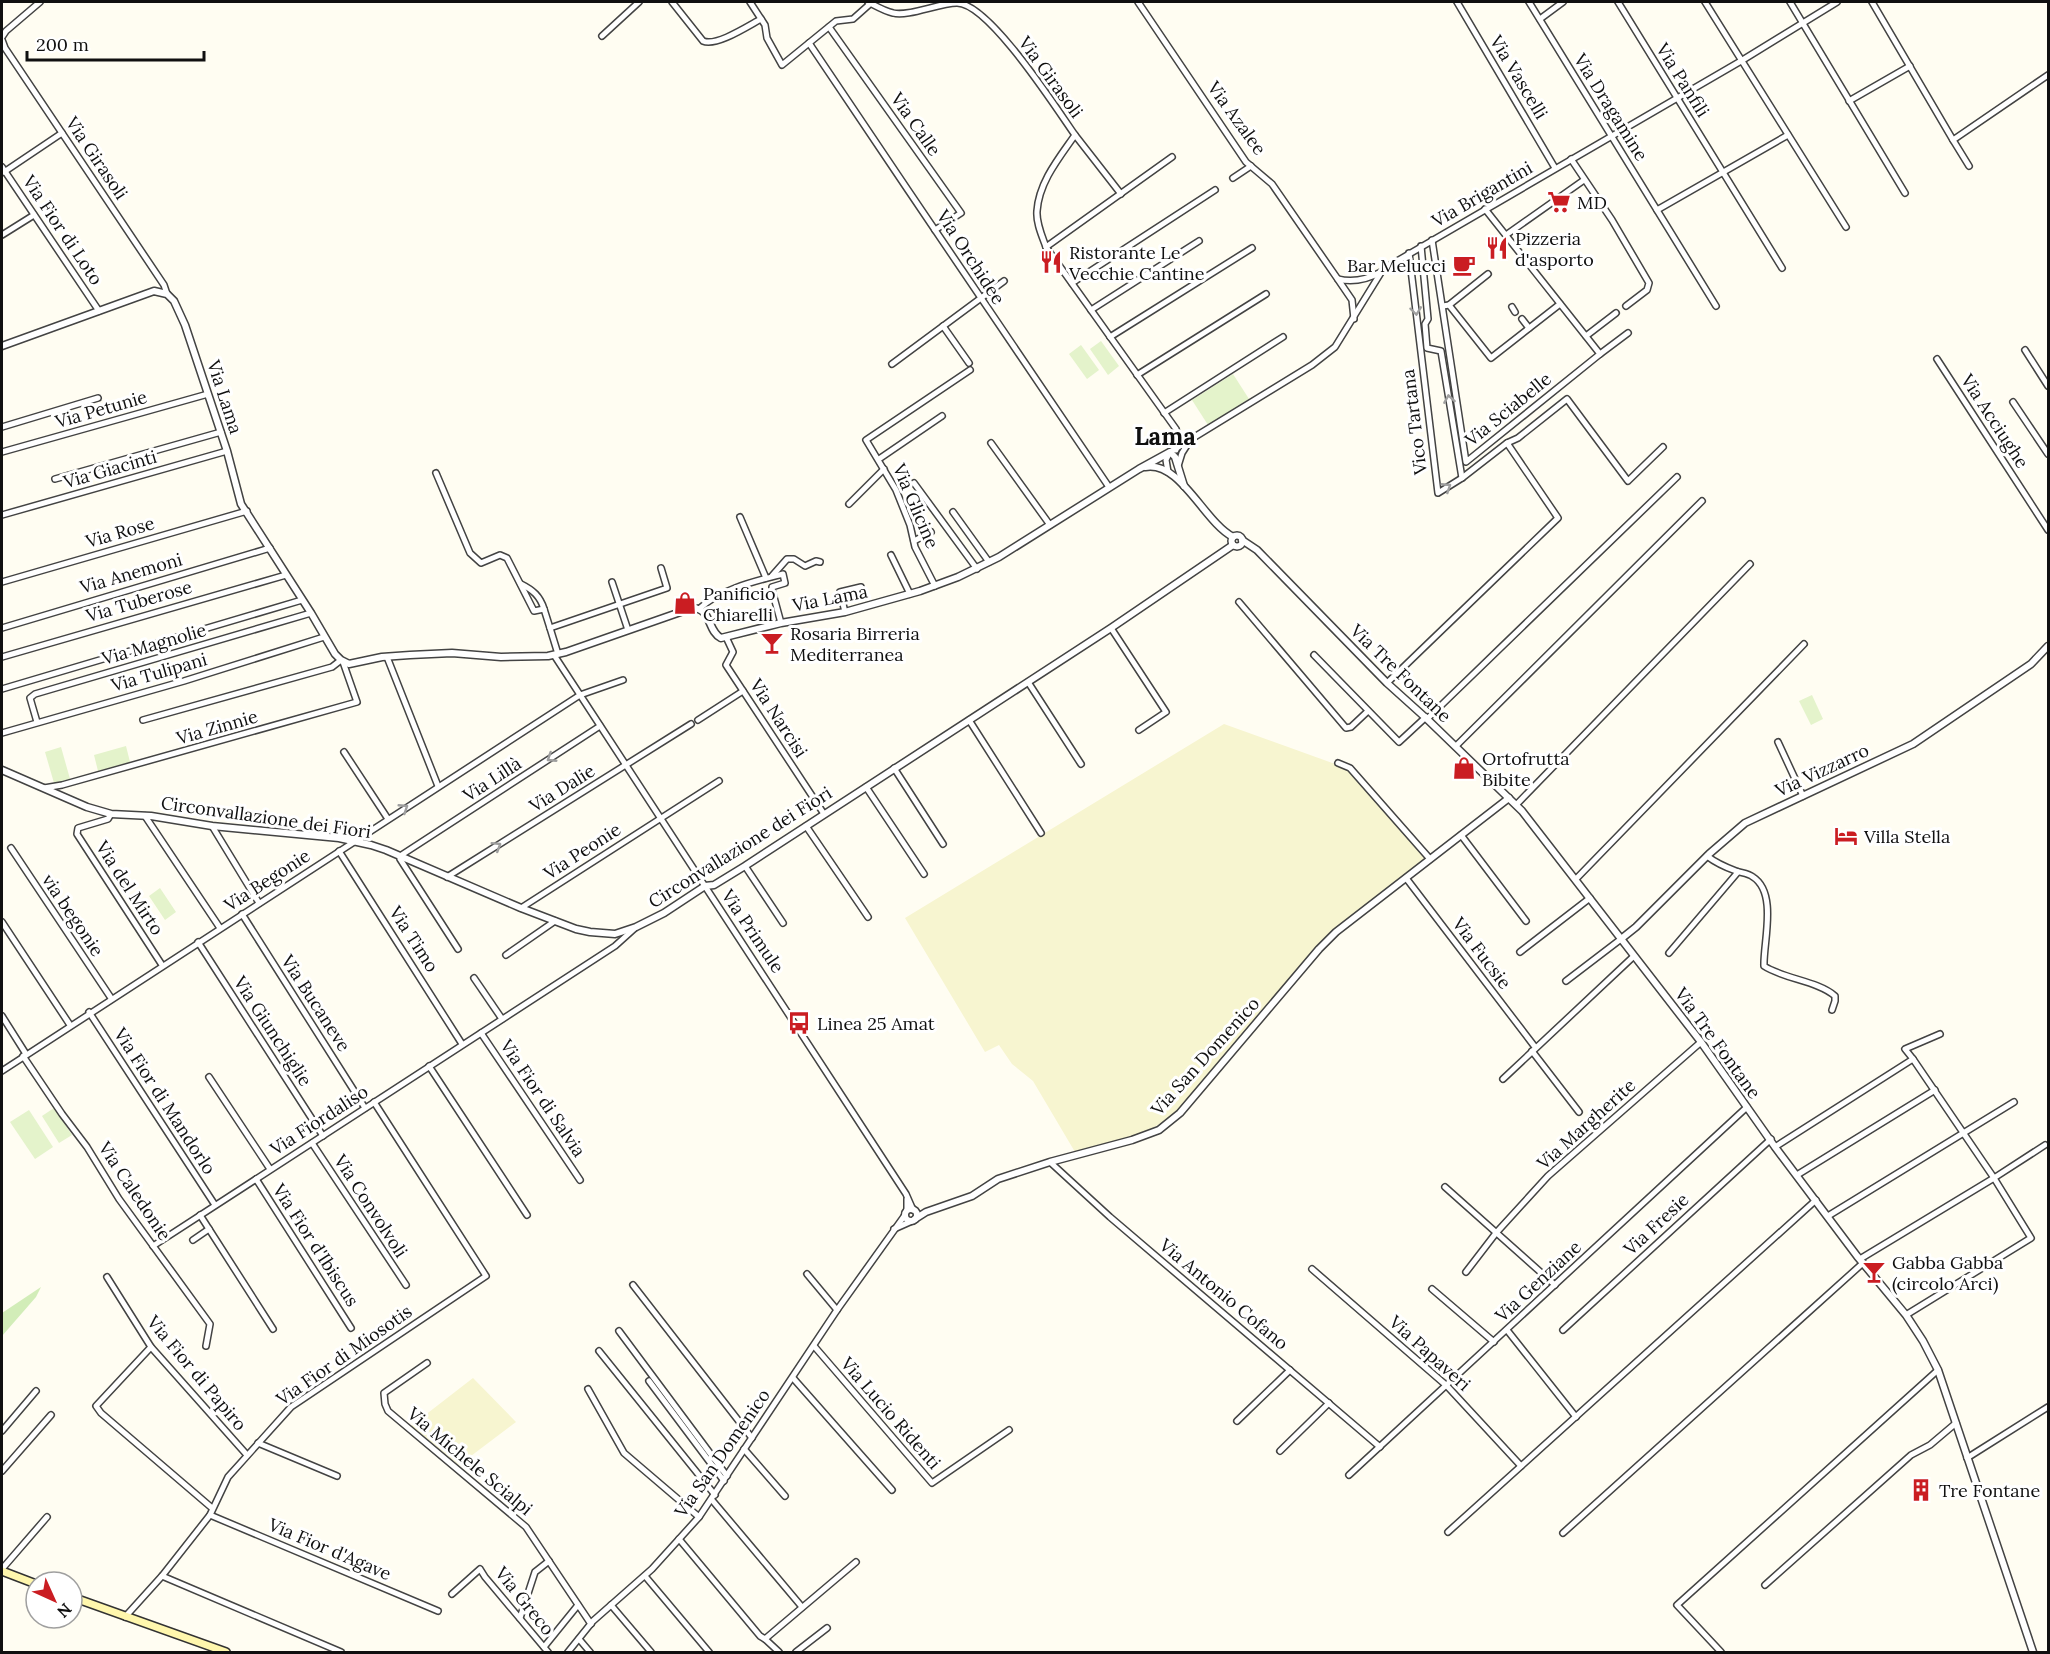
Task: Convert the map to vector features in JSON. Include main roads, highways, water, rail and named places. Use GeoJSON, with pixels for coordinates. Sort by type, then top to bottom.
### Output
{"type":"FeatureCollection","features":[{"type":"Feature","properties":{"kind":"main road"},"geometry":{"type":"LineString","coordinates":[[2,1570],[24,1579]]}},
{"type":"Feature","properties":{"kind":"main road"},"geometry":{"type":"LineString","coordinates":[[84,1602],[220,1652]]}},
{"type":"Feature","properties":{"kind":"place","name":"MD"},"geometry":{"type":"Point","coordinates":[1559,202]}},
{"type":"Feature","properties":{"kind":"place","name":"Pizzeria d'asporto"},"geometry":{"type":"Point","coordinates":[1497,248]}},
{"type":"Feature","properties":{"kind":"place","name":"Ristorante Le Vecchie Cantine"},"geometry":{"type":"Point","coordinates":[1051,262]}},
{"type":"Feature","properties":{"kind":"place","name":"Bar Melucci"},"geometry":{"type":"Point","coordinates":[1464,265]}},
{"type":"Feature","properties":{"kind":"place","name":"Panificio Chiarelli"},"geometry":{"type":"Point","coordinates":[685,603]}},
{"type":"Feature","properties":{"kind":"place","name":"Rosaria Birreria Mediterranea"},"geometry":{"type":"Point","coordinates":[772,643]}},
{"type":"Feature","properties":{"kind":"place","name":"Ortofrutta Bibite"},"geometry":{"type":"Point","coordinates":[1464,768]}},
{"type":"Feature","properties":{"kind":"place","name":"Villa Stella"},"geometry":{"type":"Point","coordinates":[1846,836]}},
{"type":"Feature","properties":{"kind":"place","name":"Linea 25 Amat"},"geometry":{"type":"Point","coordinates":[799,1023]}},
{"type":"Feature","properties":{"kind":"place","name":"Gabba Gabba (circolo Arci)"},"geometry":{"type":"Point","coordinates":[1874,1272]}},
{"type":"Feature","properties":{"kind":"place","name":"Tre Fontane"},"geometry":{"type":"Point","coordinates":[1921,1490]}},
{"type":"Feature","properties":{"kind":"district","name":"Lama"},"geometry":{"type":"Point","coordinates":[1165,436]}}]}
